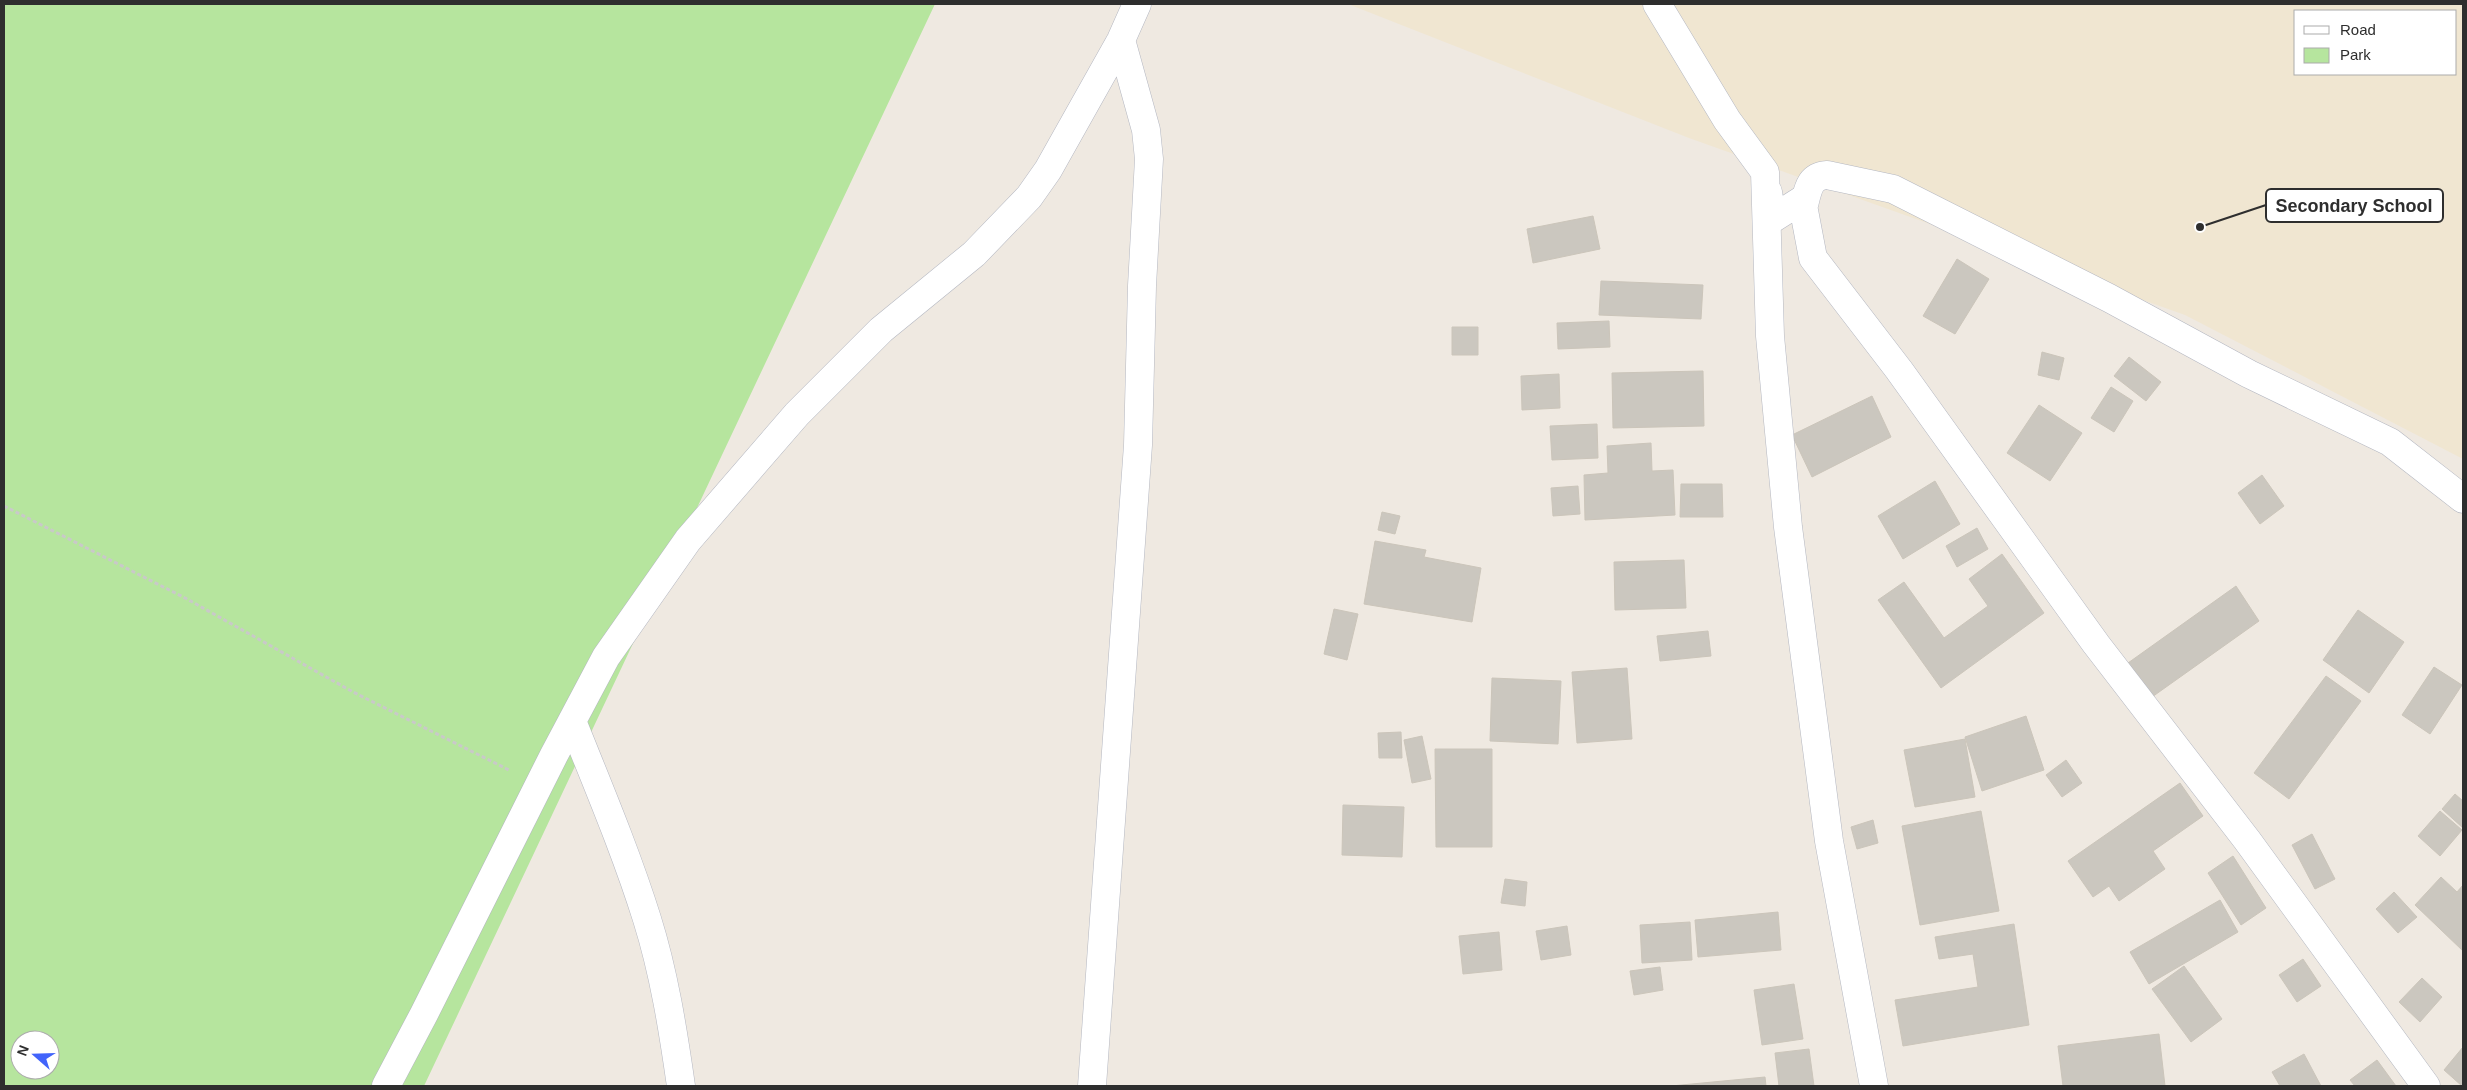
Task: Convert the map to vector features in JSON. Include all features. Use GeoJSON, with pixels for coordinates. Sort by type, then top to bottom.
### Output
{"type":"FeatureCollection","features":[{"type":"Feature","properties":{"kind":"street"},"geometry":{"type":"LineString","coordinates":[[386,1086],[606,656],[688,540],[797,414],[881,330],[974,254],[1029,197],[1048,170],[1121,40],[1137,4]]}},
{"type":"Feature","properties":{"kind":"street"},"geometry":{"type":"LineString","coordinates":[[1657,4],[1727,120],[1765,172],[1772,220],[1802,200]]}},
{"type":"Feature","properties":{"kind":"street"},"geometry":{"type":"LineString","coordinates":[[1092,1086],[1138,445],[1142,286],[1149,159],[1146,130],[1121,40]]}},
{"type":"Feature","properties":{"kind":"street"},"geometry":{"type":"LineString","coordinates":[[1765,172],[1770,336],[1788,527],[1829,841],[1874,1086]]}},
{"type":"Feature","properties":{"kind":"street"},"geometry":{"type":"LineString","coordinates":[[1802,200],[1804,205],[1810,183],[1819,176],[1827,175],[1893,189],[2109,298],[2250,374],[2390,442],[2463,499]]}},
{"type":"Feature","properties":{"kind":"street"},"geometry":{"type":"LineString","coordinates":[[1802,200],[1813,258],[1899,370],[2096,644],[2264,863],[2426,1086]]}},
{"type":"Feature","properties":{"kind":"street"},"geometry":{"type":"LineString","coordinates":[[572,721],[617,834],[648,921],[672,1025],[681,1086]]}},
{"type":"Feature","properties":{"kind":"path"},"geometry":{"type":"LineString","coordinates":[[4,506],[187,599],[352,692],[539,785]]}},
{"type":"Feature","properties":{"kind":"shaded area"},"geometry":{"type":"Polygon","coordinates":[[[1348,4],[2463,4],[2463,459],[2185,315],[1689,138],[1348,4]]]}},
{"type":"Feature","properties":{"kind":"green space"},"geometry":{"type":"Polygon","coordinates":[[[4,4],[935,4],[424,1086],[4,1086],[4,4]]]}},
{"type":"Feature","properties":{"kind":"building"},"geometry":{"type":"Polygon","coordinates":[[[1593,216],[1600,249],[1533,263],[1527,229],[1593,216]]]}},
{"type":"Feature","properties":{"kind":"building"},"geometry":{"type":"Polygon","coordinates":[[[1957,259],[1989,279],[1955,334],[1923,316],[1957,259]]]}},
{"type":"Feature","properties":{"kind":"building"},"geometry":{"type":"Polygon","coordinates":[[[1601,281],[1703,285],[1701,319],[1599,315],[1601,281]]]}},
{"type":"Feature","properties":{"kind":"building"},"geometry":{"type":"Polygon","coordinates":[[[1609,321],[1610,347],[1558,349],[1557,323],[1609,321]]]}},
{"type":"Feature","properties":{"kind":"building"},"geometry":{"type":"Polygon","coordinates":[[[1452,327],[1478,327],[1478,355],[1452,355],[1452,327]]]}},
{"type":"Feature","properties":{"kind":"building"},"geometry":{"type":"Polygon","coordinates":[[[2042,352],[2064,358],[2059,380],[2038,375],[2042,352]]]}},
{"type":"Feature","properties":{"kind":"building"},"geometry":{"type":"Polygon","coordinates":[[[2129,357],[2161,382],[2146,401],[2114,376],[2129,357]]]}},
{"type":"Feature","properties":{"kind":"building"},"geometry":{"type":"Polygon","coordinates":[[[1703,371],[1704,426],[1613,428],[1612,373],[1703,371]]]}},
{"type":"Feature","properties":{"kind":"building"},"geometry":{"type":"Polygon","coordinates":[[[1559,374],[1560,408],[1522,410],[1521,376],[1559,374]]]}},
{"type":"Feature","properties":{"kind":"building"},"geometry":{"type":"Polygon","coordinates":[[[2111,387],[2133,401],[2114,432],[2091,418],[2111,387]]]}},
{"type":"Feature","properties":{"kind":"building"},"geometry":{"type":"Polygon","coordinates":[[[1872,396],[1891,437],[1812,477],[1792,435],[1872,396]]]}},
{"type":"Feature","properties":{"kind":"building"},"geometry":{"type":"Polygon","coordinates":[[[2039,405],[2082,433],[2050,481],[2007,453],[2039,405]]]}},
{"type":"Feature","properties":{"kind":"building"},"geometry":{"type":"Polygon","coordinates":[[[1597,424],[1598,458],[1552,460],[1550,426],[1597,424]]]}},
{"type":"Feature","properties":{"kind":"building"},"geometry":{"type":"Polygon","coordinates":[[[1651,443],[1652,471],[1673,470],[1675,515],[1585,520],[1584,475],[1608,473],[1607,446],[1651,443]]]}},
{"type":"Feature","properties":{"kind":"building"},"geometry":{"type":"Polygon","coordinates":[[[2262,475],[2284,506],[2260,524],[2238,493],[2262,475]]]}},
{"type":"Feature","properties":{"kind":"building"},"geometry":{"type":"Polygon","coordinates":[[[1935,481],[1960,524],[1903,559],[1878,516],[1935,481]]]}},
{"type":"Feature","properties":{"kind":"building"},"geometry":{"type":"Polygon","coordinates":[[[1681,484],[1722,484],[1723,517],[1680,517],[1681,484]]]}},
{"type":"Feature","properties":{"kind":"building"},"geometry":{"type":"Polygon","coordinates":[[[1578,486],[1580,514],[1553,516],[1551,488],[1578,486]]]}},
{"type":"Feature","properties":{"kind":"building"},"geometry":{"type":"Polygon","coordinates":[[[1382,512],[1400,516],[1395,534],[1378,530],[1382,512]]]}},
{"type":"Feature","properties":{"kind":"building"},"geometry":{"type":"Polygon","coordinates":[[[1977,528],[1988,549],[1957,567],[1946,546],[1977,528]]]}},
{"type":"Feature","properties":{"kind":"building"},"geometry":{"type":"Polygon","coordinates":[[[1375,541],[1426,550],[1424,557],[1481,568],[1472,622],[1364,604],[1375,541]]]}},
{"type":"Feature","properties":{"kind":"building"},"geometry":{"type":"Polygon","coordinates":[[[2002,554],[2044,613],[1941,688],[1878,600],[1904,582],[1944,638],[1988,606],[1969,579],[2002,554]]]}},
{"type":"Feature","properties":{"kind":"building"},"geometry":{"type":"Polygon","coordinates":[[[1684,560],[1686,608],[1615,610],[1614,562],[1684,560]]]}},
{"type":"Feature","properties":{"kind":"building"},"geometry":{"type":"Polygon","coordinates":[[[2236,586],[2259,621],[2152,697],[2128,663],[2236,586]]]}},
{"type":"Feature","properties":{"kind":"building"},"geometry":{"type":"Polygon","coordinates":[[[1334,609],[1358,614],[1347,660],[1324,654],[1334,609]]]}},
{"type":"Feature","properties":{"kind":"building"},"geometry":{"type":"Polygon","coordinates":[[[2358,610],[2404,642],[2369,693],[2323,660],[2358,610]]]}},
{"type":"Feature","properties":{"kind":"building"},"geometry":{"type":"Polygon","coordinates":[[[1708,631],[1711,656],[1660,661],[1657,636],[1708,631]]]}},
{"type":"Feature","properties":{"kind":"building"},"geometry":{"type":"Polygon","coordinates":[[[2434,667],[2462,685],[2430,734],[2402,715],[2434,667]]]}},
{"type":"Feature","properties":{"kind":"building"},"geometry":{"type":"Polygon","coordinates":[[[1627,668],[1632,739],[1577,743],[1572,672],[1627,668]]]}},
{"type":"Feature","properties":{"kind":"building"},"geometry":{"type":"Polygon","coordinates":[[[2326,676],[2361,701],[2289,799],[2254,773],[2326,676]]]}},
{"type":"Feature","properties":{"kind":"building"},"geometry":{"type":"Polygon","coordinates":[[[1492,678],[1561,681],[1558,744],[1490,741],[1492,678]]]}},
{"type":"Feature","properties":{"kind":"building"},"geometry":{"type":"Polygon","coordinates":[[[2026,716],[2044,770],[1982,791],[1965,737],[2026,716]]]}},
{"type":"Feature","properties":{"kind":"building"},"geometry":{"type":"Polygon","coordinates":[[[1401,732],[1402,758],[1379,758],[1378,733],[1401,732]]]}},
{"type":"Feature","properties":{"kind":"building"},"geometry":{"type":"Polygon","coordinates":[[[1422,736],[1431,779],[1412,783],[1404,740],[1422,736]]]}},
{"type":"Feature","properties":{"kind":"building"},"geometry":{"type":"Polygon","coordinates":[[[1965,739],[1975,797],[1915,807],[1904,750],[1965,739]]]}},
{"type":"Feature","properties":{"kind":"building"},"geometry":{"type":"Polygon","coordinates":[[[1435,749],[1492,749],[1492,847],[1436,847],[1435,749]]]}},
{"type":"Feature","properties":{"kind":"building"},"geometry":{"type":"Polygon","coordinates":[[[2066,760],[2082,783],[2062,797],[2046,775],[2066,760]]]}},
{"type":"Feature","properties":{"kind":"building"},"geometry":{"type":"Polygon","coordinates":[[[2180,783],[2203,816],[2153,851],[2165,869],[2119,901],[2109,886],[2093,897],[2068,861],[2180,783]]]}},
{"type":"Feature","properties":{"kind":"building"},"geometry":{"type":"Polygon","coordinates":[[[2455,794],[2463,801],[2463,828],[2442,809],[2455,794]]]}},
{"type":"Feature","properties":{"kind":"building"},"geometry":{"type":"Polygon","coordinates":[[[1343,805],[1404,807],[1402,857],[1342,855],[1343,805]]]}},
{"type":"Feature","properties":{"kind":"building"},"geometry":{"type":"Polygon","coordinates":[[[1981,811],[1999,911],[1920,925],[1902,826],[1981,811]]]}},
{"type":"Feature","properties":{"kind":"building"},"geometry":{"type":"Polygon","coordinates":[[[2440,811],[2462,830],[2440,856],[2418,836],[2440,811]]]}},
{"type":"Feature","properties":{"kind":"building"},"geometry":{"type":"Polygon","coordinates":[[[1873,820],[1878,843],[1857,849],[1851,827],[1873,820]]]}},
{"type":"Feature","properties":{"kind":"building"},"geometry":{"type":"Polygon","coordinates":[[[2312,834],[2335,879],[2315,889],[2292,845],[2312,834]]]}},
{"type":"Feature","properties":{"kind":"building"},"geometry":{"type":"Polygon","coordinates":[[[2233,856],[2266,908],[2241,925],[2208,873],[2233,856]]]}},
{"type":"Feature","properties":{"kind":"building"},"geometry":{"type":"Polygon","coordinates":[[[2441,877],[2457,892],[2463,885],[2463,951],[2415,905],[2441,877]]]}},
{"type":"Feature","properties":{"kind":"building"},"geometry":{"type":"Polygon","coordinates":[[[1505,879],[1527,882],[1525,906],[1501,903],[1505,879]]]}},
{"type":"Feature","properties":{"kind":"building"},"geometry":{"type":"Polygon","coordinates":[[[2394,892],[2417,917],[2398,933],[2376,909],[2394,892]]]}},
{"type":"Feature","properties":{"kind":"building"},"geometry":{"type":"Polygon","coordinates":[[[2220,900],[2238,932],[2149,984],[2130,952],[2220,900]]]}},
{"type":"Feature","properties":{"kind":"building"},"geometry":{"type":"Polygon","coordinates":[[[1778,912],[1781,950],[1698,957],[1695,920],[1778,912]]]}},
{"type":"Feature","properties":{"kind":"building"},"geometry":{"type":"Polygon","coordinates":[[[1690,922],[1692,960],[1642,963],[1640,925],[1690,922]]]}},
{"type":"Feature","properties":{"kind":"building"},"geometry":{"type":"Polygon","coordinates":[[[2014,924],[2029,1025],[1903,1046],[1895,1000],[1978,987],[1973,954],[1939,959],[1935,937],[2014,924]]]}},
{"type":"Feature","properties":{"kind":"building"},"geometry":{"type":"Polygon","coordinates":[[[1567,926],[1571,955],[1541,960],[1536,931],[1567,926]]]}},
{"type":"Feature","properties":{"kind":"building"},"geometry":{"type":"Polygon","coordinates":[[[1499,932],[1502,970],[1463,974],[1459,936],[1499,932]]]}},
{"type":"Feature","properties":{"kind":"building"},"geometry":{"type":"Polygon","coordinates":[[[2303,959],[2321,986],[2297,1002],[2279,975],[2303,959]]]}},
{"type":"Feature","properties":{"kind":"building"},"geometry":{"type":"Polygon","coordinates":[[[2184,966],[2222,1019],[2191,1042],[2152,989],[2184,966]]]}},
{"type":"Feature","properties":{"kind":"building"},"geometry":{"type":"Polygon","coordinates":[[[1660,967],[1663,990],[1634,995],[1630,971],[1660,967]]]}},
{"type":"Feature","properties":{"kind":"building"},"geometry":{"type":"Polygon","coordinates":[[[2422,978],[2442,997],[2420,1022],[2399,1002],[2422,978]]]}},
{"type":"Feature","properties":{"kind":"building"},"geometry":{"type":"Polygon","coordinates":[[[1794,984],[1803,1039],[1762,1045],[1754,990],[1794,984]]]}},
{"type":"Feature","properties":{"kind":"building"},"geometry":{"type":"Polygon","coordinates":[[[2159,1034],[2165,1086],[2063,1086],[2058,1046],[2159,1034]]]}},
{"type":"Feature","properties":{"kind":"building"},"geometry":{"type":"Polygon","coordinates":[[[2463,1047],[2463,1086],[2462,1086],[2444,1070],[2463,1047]]]}},
{"type":"Feature","properties":{"kind":"building"},"geometry":{"type":"Polygon","coordinates":[[[1809,1049],[1814,1086],[1779,1086],[1775,1053],[1809,1049]]]}},
{"type":"Feature","properties":{"kind":"building"},"geometry":{"type":"Polygon","coordinates":[[[2304,1054],[2321,1086],[2280,1086],[2272,1072],[2304,1054]]]}},
{"type":"Feature","properties":{"kind":"building"},"geometry":{"type":"Polygon","coordinates":[[[2377,1060],[2396,1086],[2355,1086],[2350,1080],[2377,1060]]]}},
{"type":"Feature","properties":{"kind":"building"},"geometry":{"type":"Polygon","coordinates":[[[1765,1077],[1766,1086],[1671,1086],[1765,1077]]]}},
{"type":"Feature","properties":{"kind":"place","name":"Secondary School"},"geometry":{"type":"Point","coordinates":[2200,227]}}]}
